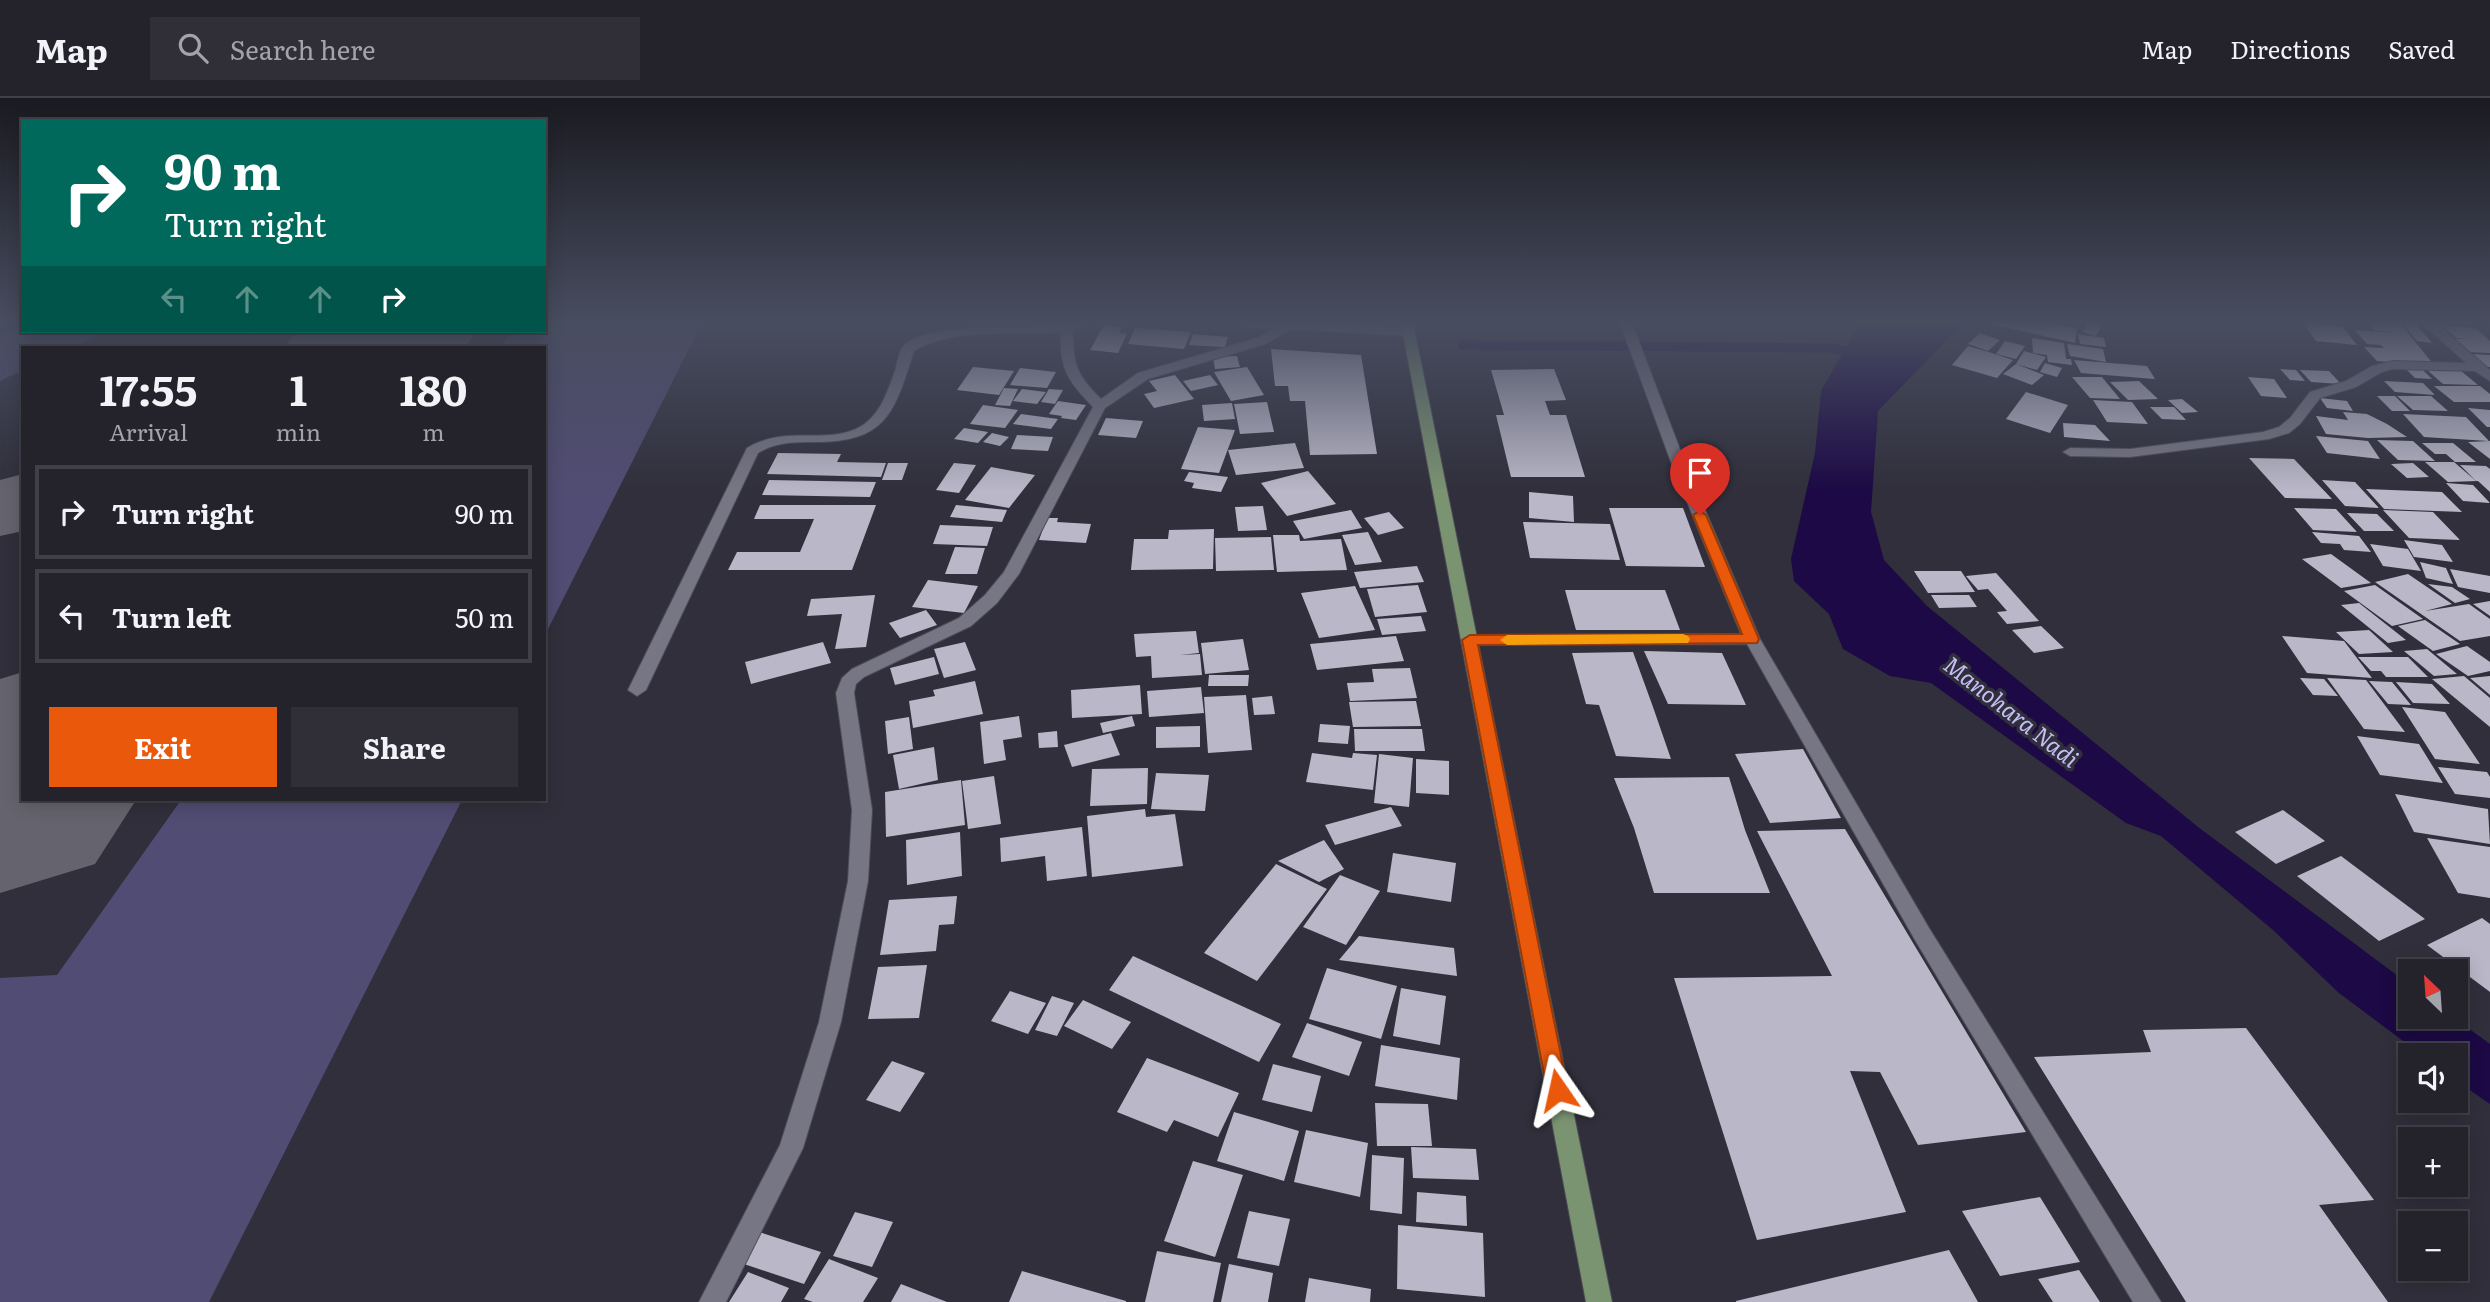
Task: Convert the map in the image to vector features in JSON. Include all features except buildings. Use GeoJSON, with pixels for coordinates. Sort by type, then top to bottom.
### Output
{"type":"FeatureCollection","features":[{"type":"Feature","properties":{"kind":"main road"},"geometry":{"type":"LineString","coordinates":[[1418,379],[1599,1302]]}},
{"type":"Feature","properties":{"kind":"street"},"geometry":{"type":"LineString","coordinates":[[637,690],[752,450],[766,442],[782,438],[834,437],[858,433],[873,425],[884,413],[897,379]]}},
{"type":"Feature","properties":{"kind":"street"},"geometry":{"type":"LineString","coordinates":[[1074,379],[1100,405]]}},
{"type":"Feature","properties":{"kind":"street"},"geometry":{"type":"LineString","coordinates":[[712,1302],[791,1148],[830,1022],[858,881],[862,810],[845,693],[849,682],[858,673],[965,622],[991,600],[1011,574],[1100,405],[1138,379]]}},
{"type":"Feature","properties":{"kind":"street"},"geometry":{"type":"LineString","coordinates":[[1646,379],[1752,639],[1922,934],[2148,1302]]}},
{"type":"Feature","properties":{"kind":"street"},"geometry":{"type":"LineString","coordinates":[[2070,452],[2130,453],[2264,436],[2284,430],[2295,421],[2315,395],[2359,379]]}},
{"type":"Feature","properties":{"kind":"street"},"geometry":{"type":"LineString","coordinates":[[1470,640],[1752,639]]}},
{"type":"Feature","properties":{"kind":"shaded area"},"geometry":{"type":"Polygon","coordinates":[[[546,379],[674,379],[546,633],[546,379]]]}},
{"type":"Feature","properties":{"kind":"shaded area"},"geometry":{"type":"Polygon","coordinates":[[[180,801],[461,801],[209,1302],[0,1302],[0,978],[57,975],[180,801]]]}},
{"type":"Feature","properties":{"kind":"water","name":"Manohara Nadi"},"geometry":{"type":"Polygon","coordinates":[[[1828,379],[1909,379],[1878,411],[1871,512],[1884,560],[1927,606],[2198,827],[2398,976],[2398,1029],[2468,1028],[2490,1044],[2490,1104],[2468,1089],[2468,1043],[2406,1043],[2339,993],[2273,930],[2161,836],[2126,823],[1931,683],[1890,676],[1843,649],[1829,614],[1794,581],[1791,559],[1815,453],[1821,391],[1828,379]]]}},
{"type":"Feature","properties":{"kind":"taxiway"},"geometry":{"type":"LineString","coordinates":[[0,511],[21,500]]}},
{"type":"Feature","properties":{"kind":"taxiway"},"geometry":{"type":"LineString","coordinates":[[0,808],[21,798]]}},
{"type":"Feature","properties":{"kind":"runway"},"geometry":{"type":"LineString","coordinates":[[0,794],[21,769]]}},
{"type":"Feature","properties":{"kind":"slow traffic"},"geometry":{"type":"LineString","coordinates":[[1507,640],[1683,639]]}},
{"type":"Feature","properties":{"kind":"route"},"geometry":{"type":"LineString","coordinates":[[1558,1090],[1470,640],[1752,639],[1700,515]]}}]}
